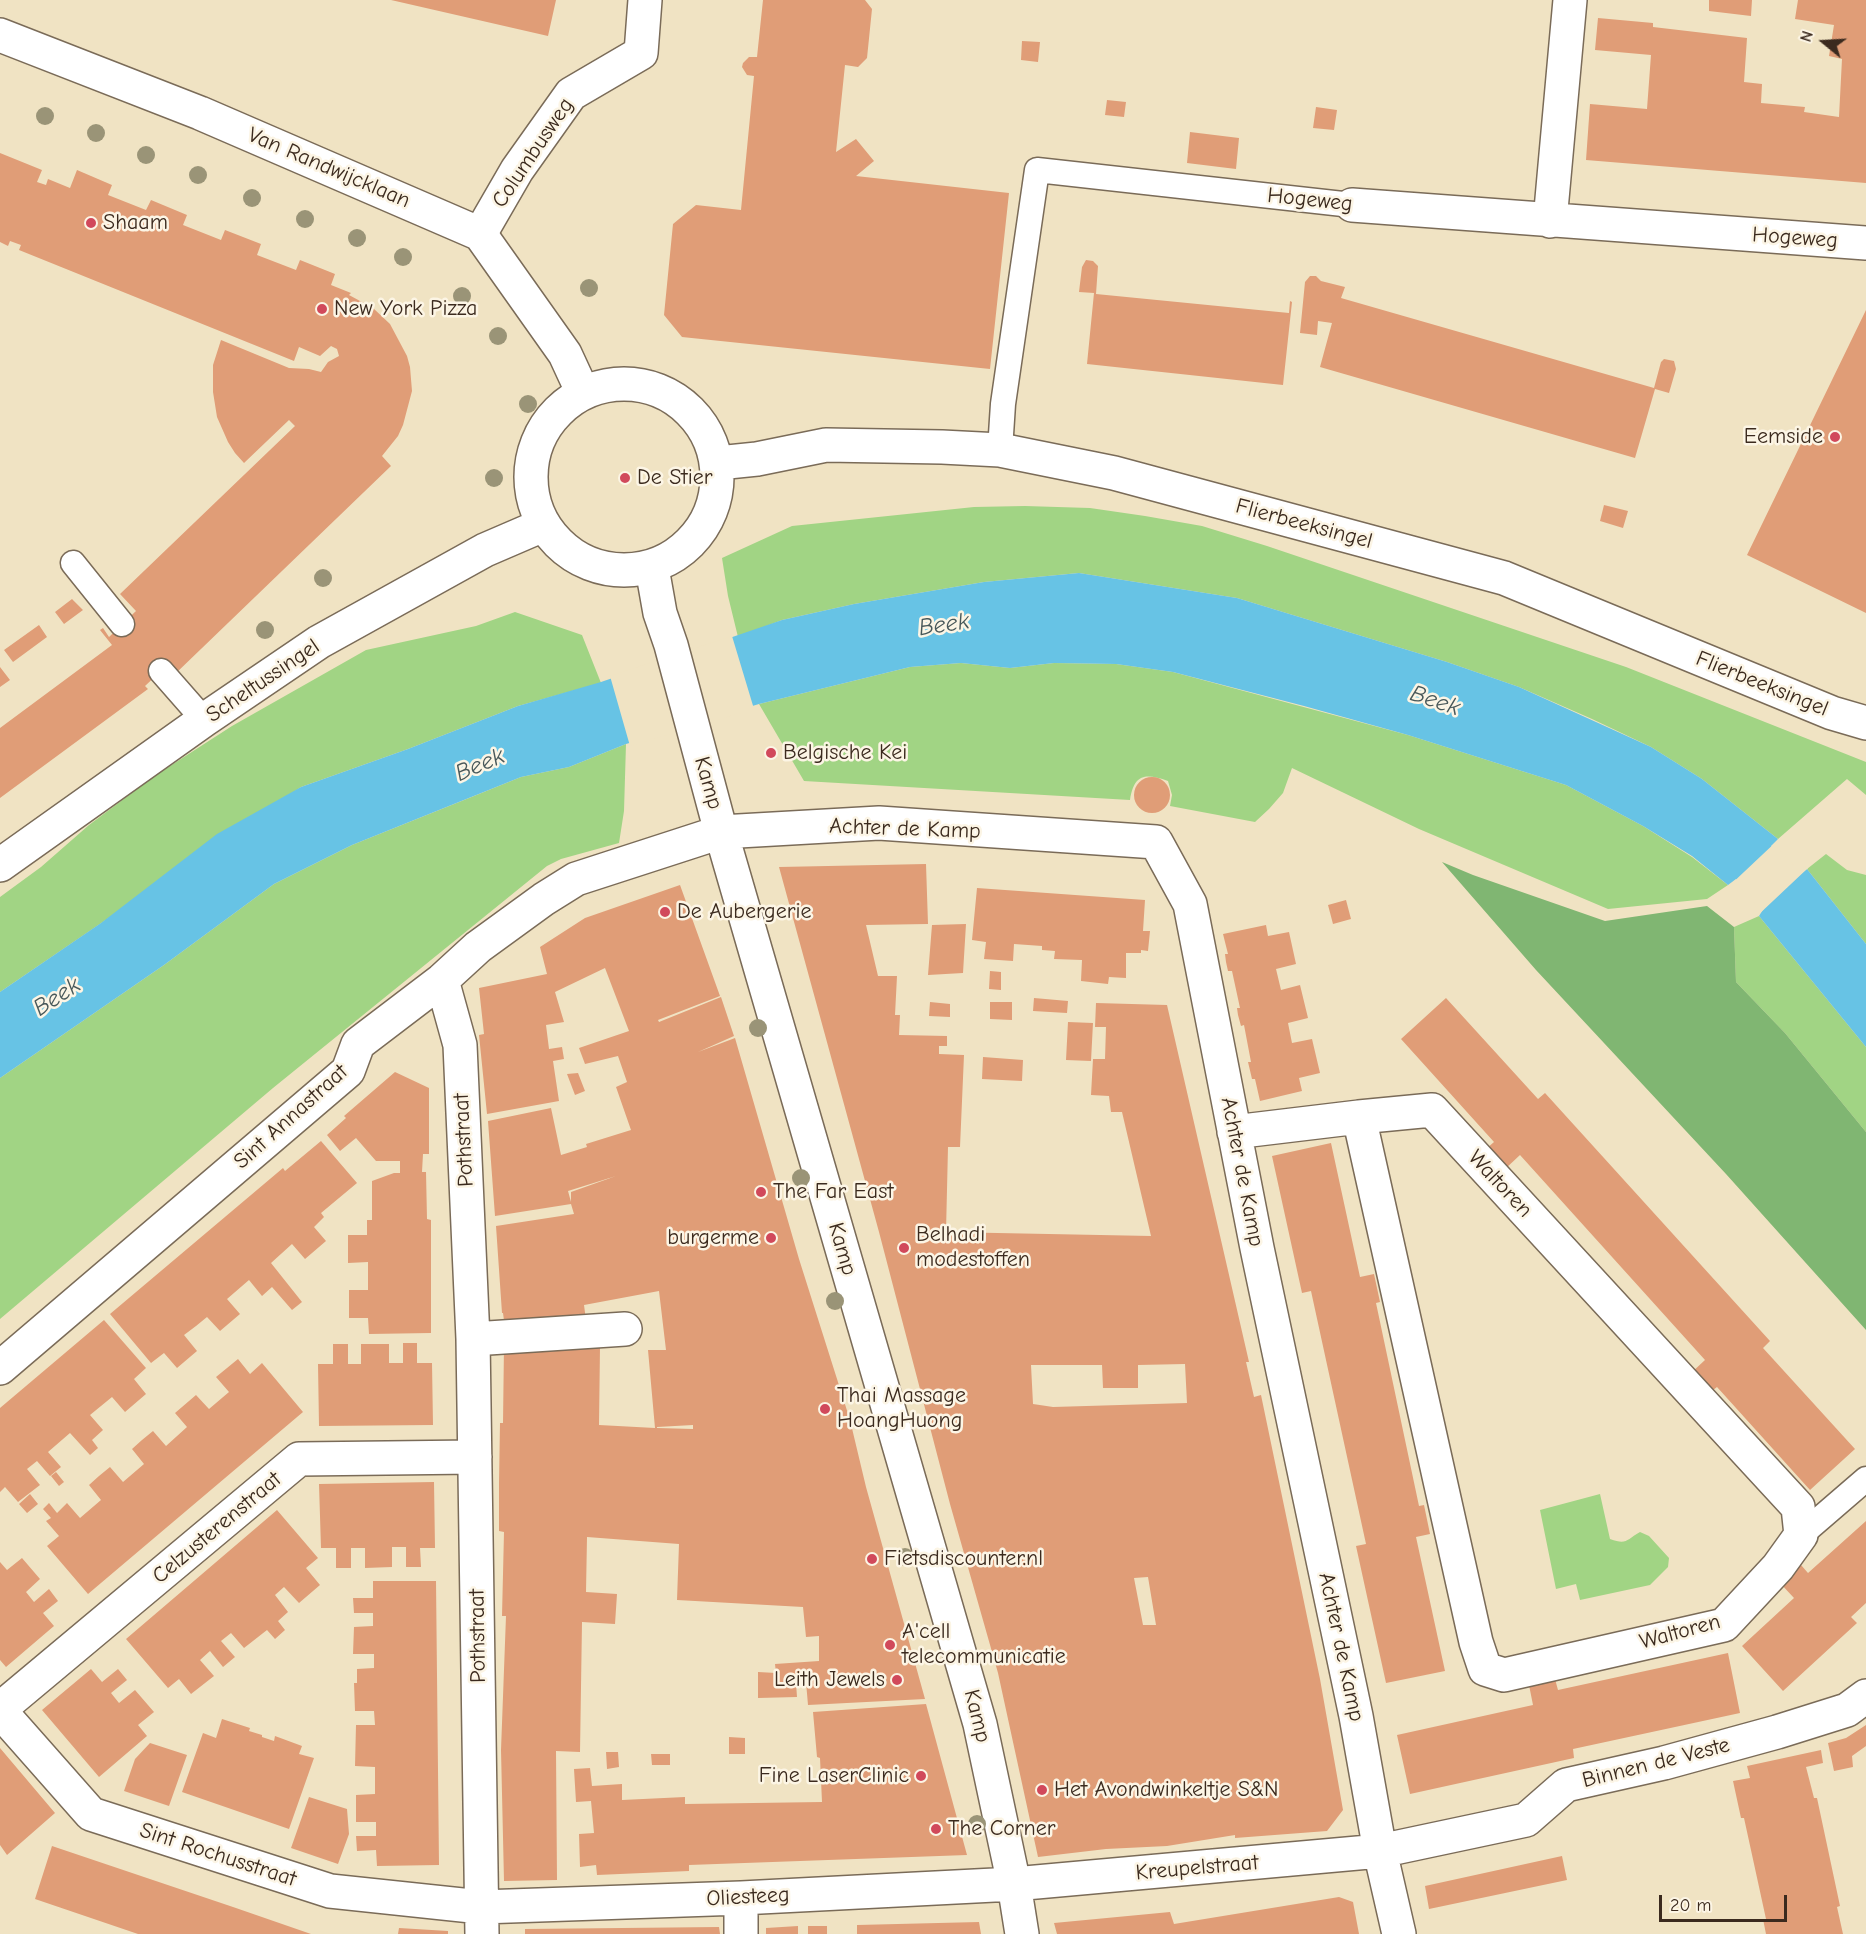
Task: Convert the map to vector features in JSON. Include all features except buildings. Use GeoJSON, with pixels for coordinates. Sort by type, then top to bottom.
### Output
{"type":"FeatureCollection","features":[{"type":"Feature","properties":{"kind":"street","name":"Columbusweg"},"geometry":{"type":"LineString","coordinates":[[480,234],[517,170],[571,94],[641,53],[645,0]]}},
{"type":"Feature","properties":{"kind":"street"},"geometry":{"type":"LineString","coordinates":[[1550,221],[1570,0]]}},
{"type":"Feature","properties":{"kind":"street","name":"Van Randwijcklaan"},"geometry":{"type":"LineString","coordinates":[[0,35],[200,112],[480,234]]}},
{"type":"Feature","properties":{"kind":"street","name":"Hogeweg"},"geometry":{"type":"LineString","coordinates":[[1352,205],[1866,243]]}},
{"type":"Feature","properties":{"kind":"street"},"geometry":{"type":"LineString","coordinates":[[480,234],[565,354],[583,393]]}},
{"type":"Feature","properties":{"kind":"street"},"geometry":{"type":"LineString","coordinates":[[617,383],[644,385],[670,394],[692,411],[708,433],[717,463],[717,493],[705,526],[683,552],[652,568],[621,572],[590,565],[564,549],[543,525],[533,500],[531,473],[536,446],[548,422],[567,403],[583,393],[617,383]]}},
{"type":"Feature","properties":{"kind":"street","name":"Flierbeeksingel"},"geometry":{"type":"LineString","coordinates":[[717,463],[757,459],[826,445],[1000,450],[1114,473],[1504,578],[1832,713],[1866,723]]}},
{"type":"Feature","properties":{"kind":"street","name":"Scheltussingel"},"geometry":{"type":"LineString","coordinates":[[0,865],[204,720],[319,642],[478,554],[543,525]]}},
{"type":"Feature","properties":{"kind":"street","name":"Kamp"},"geometry":{"type":"LineString","coordinates":[[652,568],[660,613],[671,645],[721,832],[980,1724],[1014,1884],[1022,1934]]}},
{"type":"Feature","properties":{"kind":"street","name":"Achter de Kamp"},"geometry":{"type":"LineString","coordinates":[[721,832],[879,824],[1156,842],[1190,904],[1234,1132],[1356,1716],[1380,1851],[1399,1934]]}},
{"type":"Feature","properties":{"kind":"street","name":"Sint Annastraat"},"geometry":{"type":"LineString","coordinates":[[0,1368],[348,1071],[358,1044],[442,980],[478,947],[544,899],[576,879],[721,832]]}},
{"type":"Feature","properties":{"kind":"street","name":"Pothstraat"},"geometry":{"type":"LineString","coordinates":[[442,980],[460,1045],[473,1338],[482,1921]]}},
{"type":"Feature","properties":{"kind":"street","name":"Waltoren"},"geometry":{"type":"LineString","coordinates":[[1234,1132],[1359,1117],[1432,1110],[1797,1508],[1801,1535],[1778,1567],[1724,1625],[1504,1675],[1485,1670],[1476,1642],[1359,1117]]}},
{"type":"Feature","properties":{"kind":"street"},"geometry":{"type":"LineString","coordinates":[[473,1338],[625,1329]]}},
{"type":"Feature","properties":{"kind":"street","name":"Celzusterenstraat"},"geometry":{"type":"LineString","coordinates":[[0,1710],[299,1459],[475,1456]]}},
{"type":"Feature","properties":{"kind":"street","name":"Binnen de Veste"},"geometry":{"type":"LineString","coordinates":[[1380,1851],[1526,1820],[1566,1785],[1777,1732],[1847,1710],[1866,1696]]}},
{"type":"Feature","properties":{"kind":"street","name":"Sint Rochusstraat"},"geometry":{"type":"LineString","coordinates":[[0,1710],[92,1814],[330,1891],[482,1921]]}},
{"type":"Feature","properties":{"kind":"street","name":"Kreupelstraat"},"geometry":{"type":"LineString","coordinates":[[1014,1884],[1380,1851]]}},
{"type":"Feature","properties":{"kind":"street","name":"Oliesteeg"},"geometry":{"type":"LineString","coordinates":[[482,1921],[741,1898],[1014,1884]]}},
{"type":"Feature","properties":{"kind":"street"},"geometry":{"type":"LineString","coordinates":[[741,1898],[741,1934]]}},
{"type":"Feature","properties":{"kind":"lane","name":"Hogeweg"},"geometry":{"type":"LineString","coordinates":[[1000,450],[1003,404],[1037,170],[1352,205]]}},
{"type":"Feature","properties":{"kind":"lane"},"geometry":{"type":"LineString","coordinates":[[73,563],[122,624]]}},
{"type":"Feature","properties":{"kind":"lane"},"geometry":{"type":"LineString","coordinates":[[161,671],[204,720]]}},
{"type":"Feature","properties":{"kind":"lane"},"geometry":{"type":"LineString","coordinates":[[1801,1535],[1866,1479]]}},
{"type":"Feature","properties":{"kind":"green space"},"geometry":{"type":"Polygon","coordinates":[[[974,507],[1090,508],[1202,526],[1626,667],[1866,762],[1866,795],[1847,779],[1778,839],[1702,779],[1651,747],[1519,687],[1447,662],[1237,598],[1079,573],[984,582],[854,604],[782,620],[738,637],[722,558],[792,526],[974,507]]]}},
{"type":"Feature","properties":{"kind":"green space"},"geometry":{"type":"Polygon","coordinates":[[[515,612],[582,635],[601,683],[518,706],[408,749],[301,787],[0,992],[0,897],[153,777],[232,726],[366,650],[476,626],[515,612]]]}},
{"type":"Feature","properties":{"kind":"green space"},"geometry":{"type":"Polygon","coordinates":[[[961,663],[1010,668],[1054,663],[1116,664],[1173,672],[1408,735],[1566,785],[1643,826],[1692,857],[1728,885],[1707,899],[1608,909],[1419,829],[1292,768],[1283,793],[1255,822],[1170,806],[1172,795],[1168,781],[1153,777],[1138,780],[1134,785],[1130,800],[804,781],[759,704],[910,667],[961,663]]]}},
{"type":"Feature","properties":{"kind":"green space"},"geometry":{"type":"Polygon","coordinates":[[[626,744],[624,811],[619,843],[561,859],[547,866],[273,1088],[0,1319],[0,1078],[164,965],[274,884],[352,845],[521,777],[569,767],[626,744]]]}},
{"type":"Feature","properties":{"kind":"green space"},"geometry":{"type":"Polygon","coordinates":[[[1826,854],[1847,870],[1866,875],[1866,944],[1807,869],[1826,854]]]}},
{"type":"Feature","properties":{"kind":"green space"},"geometry":{"type":"Polygon","coordinates":[[[1442,862],[1605,921],[1707,906],[1734,927],[1736,982],[1785,1033],[1866,1132],[1866,1330],[1726,1174],[1536,970],[1442,862]]]}},
{"type":"Feature","properties":{"kind":"green space"},"geometry":{"type":"Polygon","coordinates":[[[1759,916],[1866,1047],[1866,1132],[1785,1033],[1736,982],[1734,927],[1759,916]]]}},
{"type":"Feature","properties":{"kind":"green space"},"geometry":{"type":"Polygon","coordinates":[[[1600,1494],[1610,1539],[1623,1542],[1640,1532],[1649,1536],[1669,1558],[1668,1567],[1650,1585],[1580,1600],[1576,1584],[1556,1589],[1540,1510],[1600,1494]]]}},
{"type":"Feature","properties":{"kind":"water","name":"Beek"},"geometry":{"type":"Polygon","coordinates":[[[1079,573],[1237,598],[1447,662],[1519,687],[1651,747],[1702,779],[1778,839],[1771,846],[1799,875],[1807,869],[1866,944],[1866,1047],[1759,916],[1764,908],[1736,879],[1728,885],[1692,856],[1643,826],[1566,785],[1408,735],[1173,672],[1116,664],[1054,663],[1010,668],[961,663],[910,667],[759,704],[626,744],[569,767],[521,777],[352,845],[274,884],[164,965],[0,1078],[0,992],[101,923],[217,834],[301,787],[408,749],[518,706],[601,682],[782,620],[854,604],[984,582],[1079,573]]]}},
{"type":"Feature","properties":{"kind":"pier"},"geometry":{"type":"Polygon","coordinates":[[[732,636],[754,709],[630,746],[610,676],[732,636]]]}},
{"type":"Feature","properties":{"kind":"pier"},"geometry":{"type":"Polygon","coordinates":[[[1779,839],[1775,845],[1799,871],[1806,866],[1808,868],[1756,917],[1760,909],[1736,883],[1727,888],[1779,839]]]}},
{"type":"Feature","properties":{"kind":"place","name":"Shaam"},"geometry":{"type":"Point","coordinates":[91,223]}},
{"type":"Feature","properties":{"kind":"place","name":"New York Pizza"},"geometry":{"type":"Point","coordinates":[322,309]}},
{"type":"Feature","properties":{"kind":"place","name":"Eemside"},"geometry":{"type":"Point","coordinates":[1835,437]}},
{"type":"Feature","properties":{"kind":"place","name":"De Stier"},"geometry":{"type":"Point","coordinates":[625,478]}},
{"type":"Feature","properties":{"kind":"place","name":"Belgische Kei"},"geometry":{"type":"Point","coordinates":[771,753]}},
{"type":"Feature","properties":{"kind":"place","name":"De Aubergerie"},"geometry":{"type":"Point","coordinates":[665,912]}},
{"type":"Feature","properties":{"kind":"place","name":"The Far East"},"geometry":{"type":"Point","coordinates":[761,1192]}},
{"type":"Feature","properties":{"kind":"place","name":"burgerme"},"geometry":{"type":"Point","coordinates":[771,1238]}},
{"type":"Feature","properties":{"kind":"place","name":"Belhadi modestoffen"},"geometry":{"type":"Point","coordinates":[904,1248]}},
{"type":"Feature","properties":{"kind":"place","name":"Thai Massage HoangHuong"},"geometry":{"type":"Point","coordinates":[825,1409]}},
{"type":"Feature","properties":{"kind":"place","name":"Fietsdiscounter.nl"},"geometry":{"type":"Point","coordinates":[872,1559]}},
{"type":"Feature","properties":{"kind":"place","name":"A'cell telecommunicatie"},"geometry":{"type":"Point","coordinates":[890,1645]}},
{"type":"Feature","properties":{"kind":"place","name":"Leith Jewels"},"geometry":{"type":"Point","coordinates":[897,1680]}},
{"type":"Feature","properties":{"kind":"place","name":"Fine LaserClinic"},"geometry":{"type":"Point","coordinates":[921,1776]}},
{"type":"Feature","properties":{"kind":"place","name":"Het Avondwinkeltje S&N"},"geometry":{"type":"Point","coordinates":[1042,1790]}},
{"type":"Feature","properties":{"kind":"place","name":"The Corner"},"geometry":{"type":"Point","coordinates":[936,1829]}}]}
